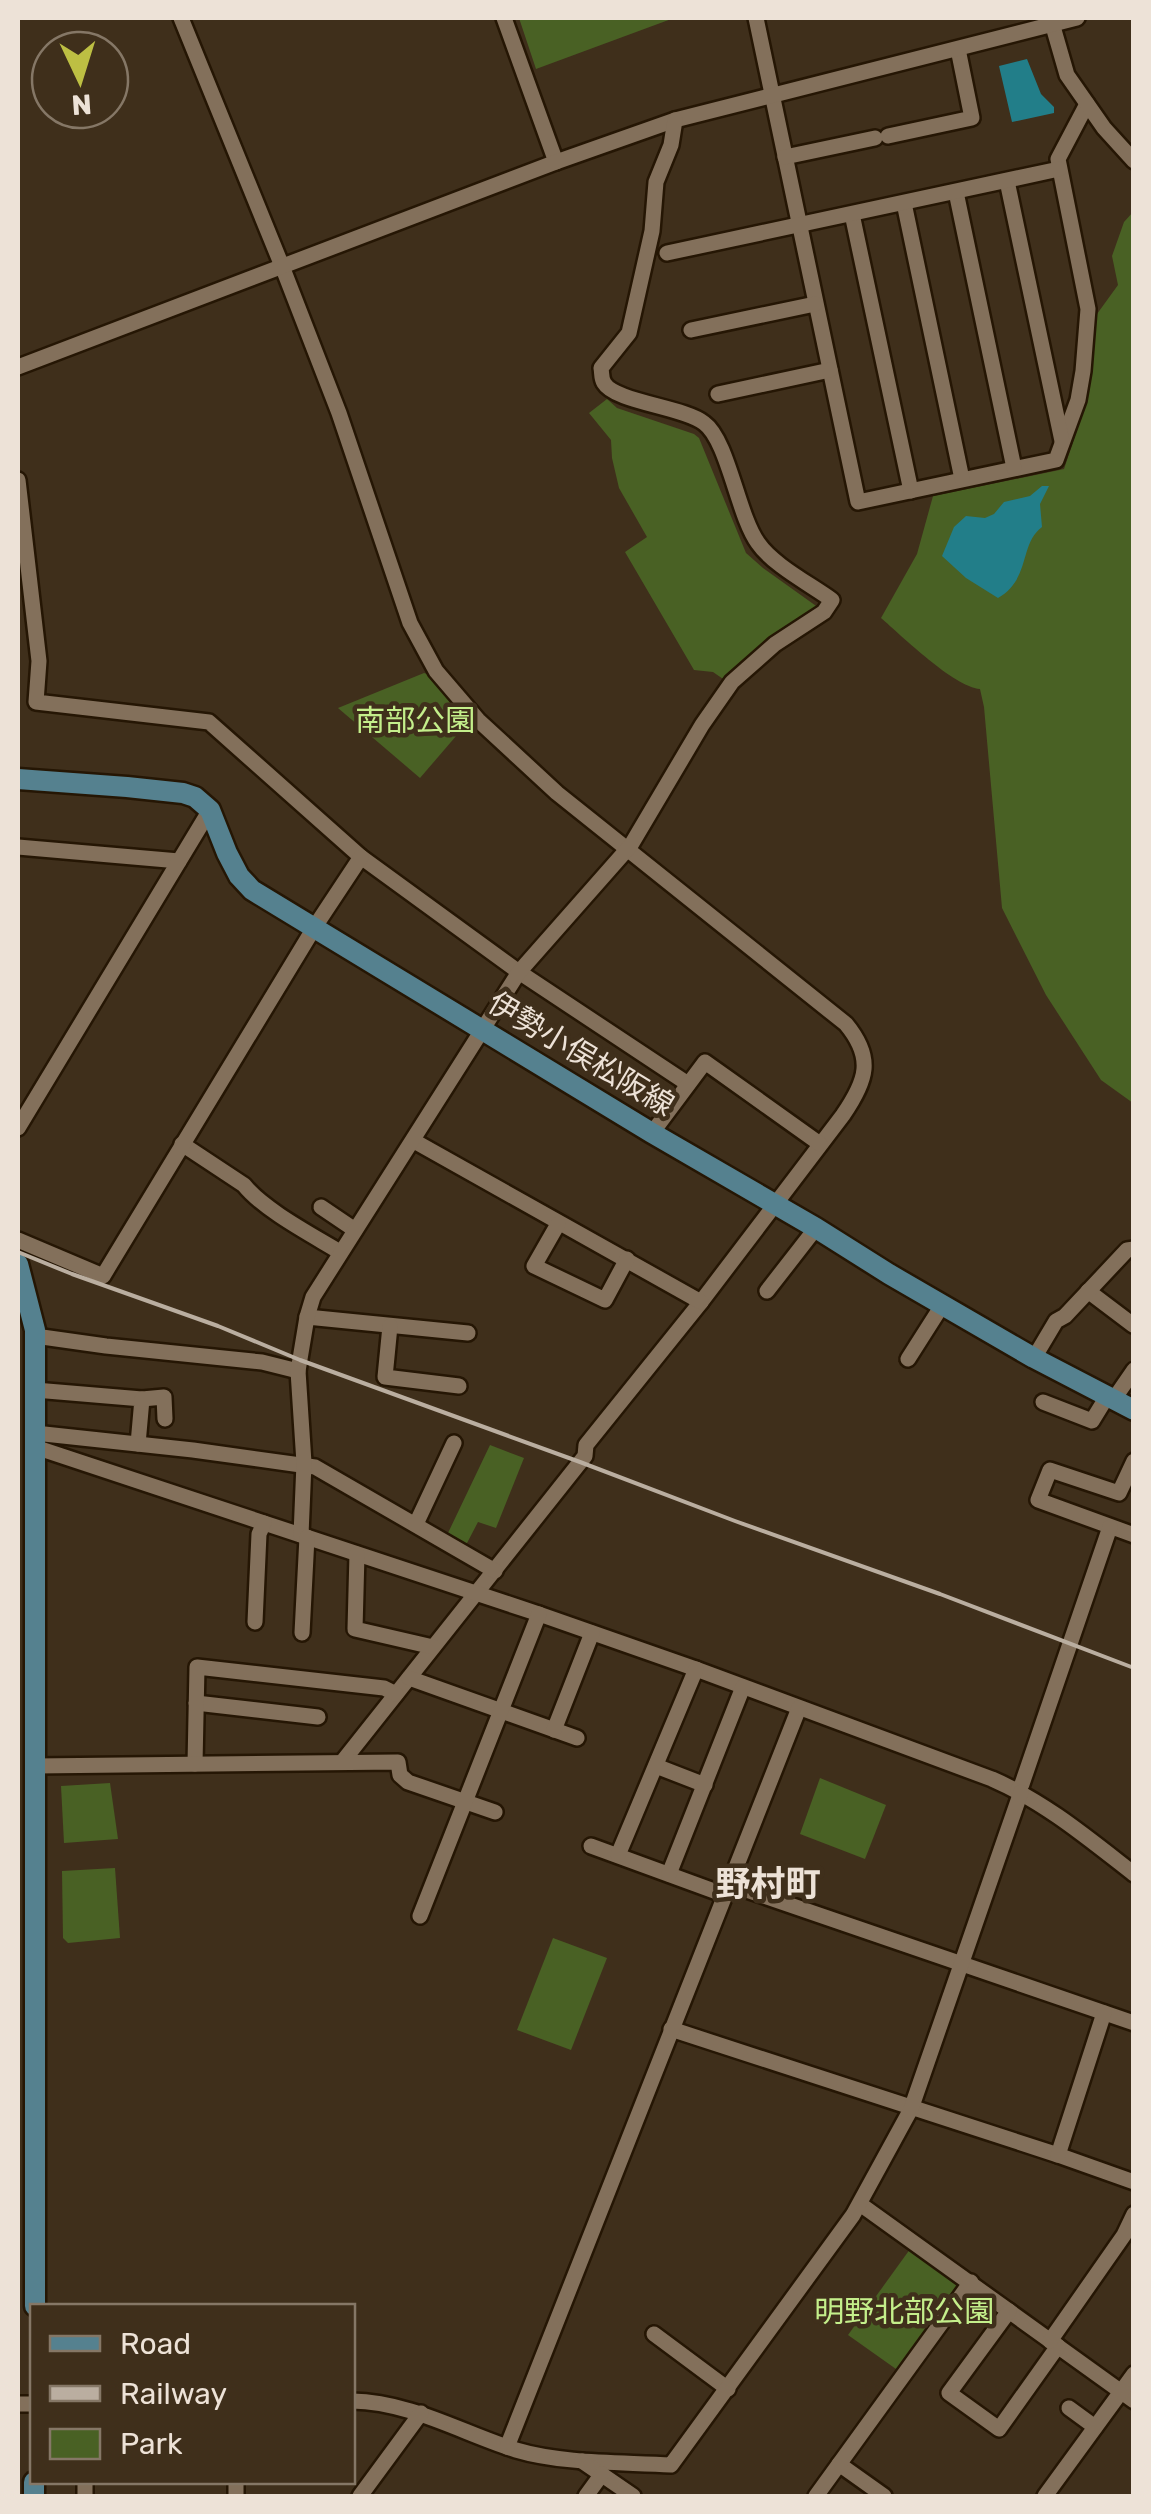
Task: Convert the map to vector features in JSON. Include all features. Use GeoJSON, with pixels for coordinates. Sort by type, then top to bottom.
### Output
{"type":"FeatureCollection","features":[{"type":"Feature","properties":{"kind":"main road"},"geometry":{"type":"LineString","coordinates":[[18,779],[183,793],[210,810]]}},
{"type":"Feature","properties":{"kind":"main road","name":"伊勢小俣松阪線"},"geometry":{"type":"LineString","coordinates":[[210,810],[226,854],[238,876],[252,890],[846,1248],[1034,1358],[1134,1410]]}},
{"type":"Feature","properties":{"kind":"main road"},"geometry":{"type":"LineString","coordinates":[[18,1264],[35,1390],[31,1435],[36,1508],[34,2304]]}},
{"type":"Feature","properties":{"kind":"main road"},"geometry":{"type":"LineString","coordinates":[[18,1522],[36,1508]]}},
{"type":"Feature","properties":{"kind":"street"},"geometry":{"type":"LineString","coordinates":[[182,18],[282,266],[362,476],[410,622],[427,658],[462,703],[503,744],[626,851],[834,1014],[852,1032],[863,1054],[864,1077],[856,1097],[701,1302],[586,1445],[585,1456],[343,1762]]}},
{"type":"Feature","properties":{"kind":"street"},"geometry":{"type":"LineString","coordinates":[[504,18],[556,162]]}},
{"type":"Feature","properties":{"kind":"street"},"geometry":{"type":"LineString","coordinates":[[756,18],[858,502],[1056,460],[1078,400],[1088,309],[1058,159],[1087,104]]}},
{"type":"Feature","properties":{"kind":"street"},"geometry":{"type":"LineString","coordinates":[[18,367],[676,120],[1077,18]]}},
{"type":"Feature","properties":{"kind":"street"},"geometry":{"type":"LineString","coordinates":[[1052,24],[1067,75],[1112,138],[1134,161]]}},
{"type":"Feature","properties":{"kind":"street"},"geometry":{"type":"LineString","coordinates":[[786,158],[972,118],[958,49]]}},
{"type":"Feature","properties":{"kind":"street"},"geometry":{"type":"LineString","coordinates":[[302,1633],[304,1463],[298,1370],[310,1302],[519,972],[626,851],[732,682],[774,644],[824,612],[832,600],[754,540],[717,441],[704,423],[621,395],[602,380],[602,368],[629,333],[632,323],[652,231],[656,182],[676,120]]}},
{"type":"Feature","properties":{"kind":"street"},"geometry":{"type":"LineString","coordinates":[[667,253],[1058,169]]}},
{"type":"Feature","properties":{"kind":"street"},"geometry":{"type":"LineString","coordinates":[[1007,181],[1063,445]]}},
{"type":"Feature","properties":{"kind":"street"},"geometry":{"type":"LineString","coordinates":[[956,192],[1014,468]]}},
{"type":"Feature","properties":{"kind":"street"},"geometry":{"type":"LineString","coordinates":[[904,203],[962,480]]}},
{"type":"Feature","properties":{"kind":"street"},"geometry":{"type":"LineString","coordinates":[[852,214],[912,491]]}},
{"type":"Feature","properties":{"kind":"street"},"geometry":{"type":"LineString","coordinates":[[691,330],[815,304]]}},
{"type":"Feature","properties":{"kind":"street"},"geometry":{"type":"LineString","coordinates":[[718,394],[830,370]]}},
{"type":"Feature","properties":{"kind":"street"},"geometry":{"type":"LineString","coordinates":[[18,480],[39,661],[36,702],[209,722],[362,857],[519,972],[688,1084]]}},
{"type":"Feature","properties":{"kind":"street"},"geometry":{"type":"LineString","coordinates":[[18,1128],[210,810]]}},
{"type":"Feature","properties":{"kind":"street"},"geometry":{"type":"LineString","coordinates":[[18,847],[179,861]]}},
{"type":"Feature","properties":{"kind":"street"},"geometry":{"type":"LineString","coordinates":[[18,1240],[103,1276],[314,928],[362,857]]}},
{"type":"Feature","properties":{"kind":"street"},"geometry":{"type":"LineString","coordinates":[[652,1133],[706,1062],[820,1144]]}},
{"type":"Feature","properties":{"kind":"street"},"geometry":{"type":"LineString","coordinates":[[414,1141],[701,1302]]}},
{"type":"Feature","properties":{"kind":"street"},"geometry":{"type":"LineString","coordinates":[[182,1144],[282,1216],[340,1252]]}},
{"type":"Feature","properties":{"kind":"street"},"geometry":{"type":"LineString","coordinates":[[321,1206],[355,1230]]}},
{"type":"Feature","properties":{"kind":"street"},"geometry":{"type":"LineString","coordinates":[[558,1224],[534,1266],[604,1300],[627,1259]]}},
{"type":"Feature","properties":{"kind":"street"},"geometry":{"type":"LineString","coordinates":[[767,1291],[816,1228]]}},
{"type":"Feature","properties":{"kind":"street"},"geometry":{"type":"LineString","coordinates":[[1034,1358],[1056,1321],[1127,1250],[1134,1250]]}},
{"type":"Feature","properties":{"kind":"street"},"geometry":{"type":"LineString","coordinates":[[1088,1291],[1133,1325]]}},
{"type":"Feature","properties":{"kind":"street"},"geometry":{"type":"LineString","coordinates":[[908,1359],[943,1304]]}},
{"type":"Feature","properties":{"kind":"street"},"geometry":{"type":"LineString","coordinates":[[306,1317],[468,1333]]}},
{"type":"Feature","properties":{"kind":"street"},"geometry":{"type":"LineString","coordinates":[[390,1326],[385,1377],[459,1386]]}},
{"type":"Feature","properties":{"kind":"street"},"geometry":{"type":"LineString","coordinates":[[29,1332],[298,1370]]}},
{"type":"Feature","properties":{"kind":"street"},"geometry":{"type":"LineString","coordinates":[[1043,1402],[1092,1421],[1134,1370]]}},
{"type":"Feature","properties":{"kind":"street"},"geometry":{"type":"LineString","coordinates":[[35,1390],[142,1399],[164,1397],[165,1419]]}},
{"type":"Feature","properties":{"kind":"street"},"geometry":{"type":"LineString","coordinates":[[138,1444],[142,1399]]}},
{"type":"Feature","properties":{"kind":"street"},"geometry":{"type":"LineString","coordinates":[[31,1435],[304,1463],[495,1571]]}},
{"type":"Feature","properties":{"kind":"street"},"geometry":{"type":"LineString","coordinates":[[31,1435],[264,1523],[592,1632],[969,1770],[1019,1791],[1134,1874]]}},
{"type":"Feature","properties":{"kind":"street"},"geometry":{"type":"LineString","coordinates":[[416,1524],[454,1444]]}},
{"type":"Feature","properties":{"kind":"street"},"geometry":{"type":"LineString","coordinates":[[1134,1461],[1119,1492],[1050,1470],[1038,1500],[1134,1536]]}},
{"type":"Feature","properties":{"kind":"street"},"geometry":{"type":"LineString","coordinates":[[255,1622],[259,1534],[264,1523]]}},
{"type":"Feature","properties":{"kind":"street"},"geometry":{"type":"LineString","coordinates":[[355,2401],[421,2413],[538,2456],[671,2465],[860,2204],[911,2109],[1110,1527]]}},
{"type":"Feature","properties":{"kind":"street"},"geometry":{"type":"LineString","coordinates":[[358,1554],[355,1629],[433,1648]]}},
{"type":"Feature","properties":{"kind":"street"},"geometry":{"type":"LineString","coordinates":[[420,1916],[539,1614]]}},
{"type":"Feature","properties":{"kind":"street"},"geometry":{"type":"LineString","coordinates":[[554,1730],[592,1632]]}},
{"type":"Feature","properties":{"kind":"street"},"geometry":{"type":"LineString","coordinates":[[195,1764],[197,1667],[384,1688],[396,1694]]}},
{"type":"Feature","properties":{"kind":"street"},"geometry":{"type":"LineString","coordinates":[[618,1856],[696,1669]]}},
{"type":"Feature","properties":{"kind":"street"},"geometry":{"type":"LineString","coordinates":[[409,1678],[577,1738]]}},
{"type":"Feature","properties":{"kind":"street"},"geometry":{"type":"LineString","coordinates":[[669,1874],[743,1687]]}},
{"type":"Feature","properties":{"kind":"street"},"geometry":{"type":"LineString","coordinates":[[196,1703],[318,1717]]}},
{"type":"Feature","properties":{"kind":"street"},"geometry":{"type":"LineString","coordinates":[[506,2447],[798,1708]]}},
{"type":"Feature","properties":{"kind":"street"},"geometry":{"type":"LineString","coordinates":[[35,1766],[398,1762],[400,1775],[408,1782],[495,1812]]}},
{"type":"Feature","properties":{"kind":"street"},"geometry":{"type":"LineString","coordinates":[[656,1766],[705,1785]]}},
{"type":"Feature","properties":{"kind":"street"},"geometry":{"type":"LineString","coordinates":[[591,1846],[669,1874],[960,1963],[1134,2023]]}},
{"type":"Feature","properties":{"kind":"street"},"geometry":{"type":"LineString","coordinates":[[1058,2155],[1104,2013]]}},
{"type":"Feature","properties":{"kind":"street"},"geometry":{"type":"LineString","coordinates":[[671,2029],[1134,2182]]}},
{"type":"Feature","properties":{"kind":"street"},"geometry":{"type":"LineString","coordinates":[[860,2204],[1127,2397]]}},
{"type":"Feature","properties":{"kind":"street"},"geometry":{"type":"LineString","coordinates":[[1009,2311],[949,2392],[999,2429],[1134,2214]]}},
{"type":"Feature","properties":{"kind":"street"},"geometry":{"type":"LineString","coordinates":[[816,2496],[970,2282]]}},
{"type":"Feature","properties":{"kind":"street"},"geometry":{"type":"LineString","coordinates":[[654,2334],[728,2389]]}},
{"type":"Feature","properties":{"kind":"street"},"geometry":{"type":"LineString","coordinates":[[1045,2496],[1095,2427],[1127,2397],[1134,2374]]}},
{"type":"Feature","properties":{"kind":"street"},"geometry":{"type":"LineString","coordinates":[[1068,2408],[1095,2427]]}},
{"type":"Feature","properties":{"kind":"street"},"geometry":{"type":"LineString","coordinates":[[360,2496],[421,2413]]}},
{"type":"Feature","properties":{"kind":"street"},"geometry":{"type":"LineString","coordinates":[[579,2459],[633,2496]]}},
{"type":"Feature","properties":{"kind":"street"},"geometry":{"type":"LineString","coordinates":[[839,2464],[884,2496]]}},
{"type":"Feature","properties":{"kind":"street"},"geometry":{"type":"LineString","coordinates":[[586,2496],[602,2474]]}},
{"type":"Feature","properties":{"kind":"green space"},"geometry":{"type":"Polygon","coordinates":[[[519,18],[674,18],[536,69],[519,18]]]}},
{"type":"Feature","properties":{"kind":"green space"},"geometry":{"type":"Polygon","coordinates":[[[1133,212],[1133,1103],[1101,1080],[1046,995],[1002,908],[980,689],[943,670],[881,618],[917,554],[933,496],[1064,469],[1085,406],[1097,314],[1118,285],[1112,256],[1124,222],[1133,212]]]}},
{"type":"Feature","properties":{"kind":"green space"},"geometry":{"type":"Polygon","coordinates":[[[607,399],[617,408],[699,438],[746,553],[819,608],[726,681],[713,672],[694,670],[625,552],[647,537],[619,488],[611,440],[589,413],[607,399]]]}},
{"type":"Feature","properties":{"kind":"green space","name":"南部公園"},"geometry":{"type":"Polygon","coordinates":[[[424,673],[430,675],[469,721],[420,778],[338,708],[424,673]]]}},
{"type":"Feature","properties":{"kind":"green space"},"geometry":{"type":"Polygon","coordinates":[[[490,1445],[524,1458],[496,1528],[478,1522],[466,1545],[448,1533],[490,1445]]]}},
{"type":"Feature","properties":{"kind":"green space"},"geometry":{"type":"Polygon","coordinates":[[[820,1778],[886,1805],[865,1859],[800,1834],[820,1778]]]}},
{"type":"Feature","properties":{"kind":"green space"},"geometry":{"type":"Polygon","coordinates":[[[110,1783],[118,1839],[64,1843],[61,1786],[110,1783]]]}},
{"type":"Feature","properties":{"kind":"green space"},"geometry":{"type":"Polygon","coordinates":[[[115,1868],[120,1938],[68,1943],[63,1938],[62,1871],[115,1868]]]}},
{"type":"Feature","properties":{"kind":"green space"},"geometry":{"type":"Polygon","coordinates":[[[553,1938],[607,1958],[571,2050],[517,2030],[553,1938]]]}},
{"type":"Feature","properties":{"kind":"green space","name":"明野北部公園"},"geometry":{"type":"Polygon","coordinates":[[[913,2245],[959,2281],[960,2289],[902,2369],[896,2369],[848,2335],[913,2245]]]}},
{"type":"Feature","properties":{"kind":"water"},"geometry":{"type":"Polygon","coordinates":[[[1027,59],[1041,94],[1054,107],[1054,113],[1012,122],[999,66],[1027,59]]]}},
{"type":"Feature","properties":{"kind":"water"},"geometry":{"type":"Polygon","coordinates":[[[1042,486],[1049,486],[1040,504],[1042,527],[1030,543],[1016,581],[998,598],[966,578],[942,556],[954,527],[966,516],[985,518],[1004,502],[1030,496],[1042,486]]]}},
{"type":"Feature","properties":{"kind":"railway"},"geometry":{"type":"LineString","coordinates":[[18,1252],[1134,1668]]}},
{"type":"Feature","properties":{"kind":"district","name":"野村町"},"geometry":{"type":"Point","coordinates":[768,1884]}}]}
